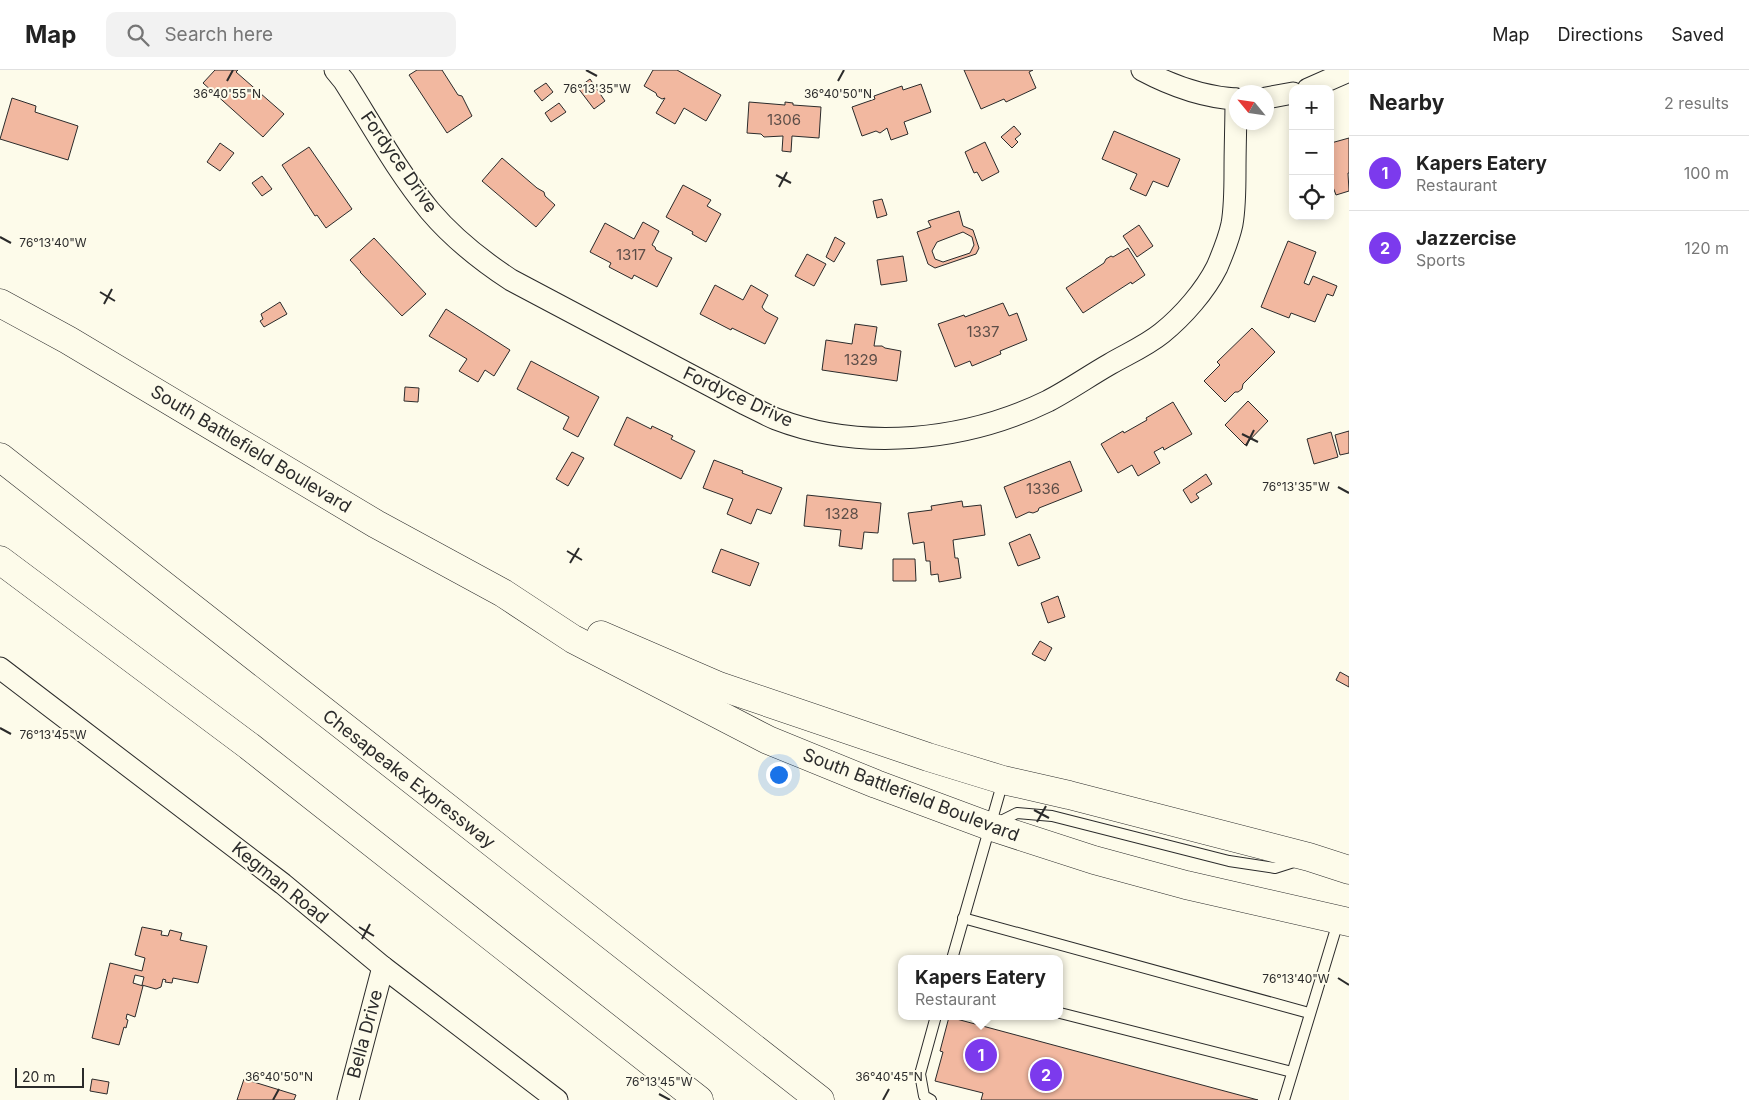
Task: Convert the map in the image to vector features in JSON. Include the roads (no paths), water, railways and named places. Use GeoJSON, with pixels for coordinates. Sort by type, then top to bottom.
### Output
{"type":"FeatureCollection","features":[{"type":"Feature","properties":{"kind":"main road","name":"South Battlefield Boulevard"},"geometry":{"type":"LineString","coordinates":[[0,303],[68,340],[376,524],[503,593],[573,639],[768,740],[876,784],[989,826],[1094,860],[1186,885],[1344,921]]}},
{"type":"Feature","properties":{"kind":"main road","name":"Chesapeake Expressway"},"geometry":{"type":"LineString","coordinates":[[0,457],[820,1100]]}},
{"type":"Feature","properties":{"kind":"main road"},"geometry":{"type":"LineString","coordinates":[[0,560],[249,746],[699,1100]]}},
{"type":"Feature","properties":{"kind":"main road","name":"South Battlefield Boulevard"},"geometry":{"type":"LineString","coordinates":[[503,593],[719,686],[928,757],[1003,780],[1069,795],[1309,857],[1349,870]]}},
{"type":"Feature","properties":{"kind":"street","name":"Fordyce Drive"},"geometry":{"type":"LineString","coordinates":[[335,70],[344,81],[406,180],[431,213],[465,246],[494,269],[511,280],[745,404],[776,418],[807,428],[839,435],[877,438],[929,436],[969,429],[1009,418],[1048,401],[1161,334],[1177,320],[1206,286],[1226,244],[1232,224],[1235,200],[1236,130]]}},
{"type":"Feature","properties":{"kind":"street"},"geometry":{"type":"LineString","coordinates":[[1142,70],[1166,83],[1192,92],[1229,98]]}},
{"type":"Feature","properties":{"kind":"street"},"geometry":{"type":"LineString","coordinates":[[1317,85],[1349,71]]}},
{"type":"Feature","properties":{"kind":"street"},"geometry":{"type":"LineString","coordinates":[[1274,97],[1289,94]]}},
{"type":"Feature","properties":{"kind":"street","name":"Kegman Road"},"geometry":{"type":"LineString","coordinates":[[3,676],[283,884],[383,967],[558,1100]]}},
{"type":"Feature","properties":{"kind":"street","name":"Bella Drive"},"geometry":{"type":"LineString","coordinates":[[348,1100],[383,967]]}},
{"type":"Feature","properties":{"kind":"lane"},"geometry":{"type":"LineString","coordinates":[[953,955],[1003,780]]}},
{"type":"Feature","properties":{"kind":"lane"},"geometry":{"type":"LineString","coordinates":[[989,826],[1017,812],[1052,816],[1229,861],[1274,868],[1309,857]]}},
{"type":"Feature","properties":{"kind":"lane"},"geometry":{"type":"LineString","coordinates":[[963,918],[1310,1013]]}},
{"type":"Feature","properties":{"kind":"lane"},"geometry":{"type":"LineString","coordinates":[[1284,1100],[1310,1013],[1344,921]]}},
{"type":"Feature","properties":{"kind":"lane"},"geometry":{"type":"LineString","coordinates":[[1063,1014],[1292,1072]]}},
{"type":"Feature","properties":{"kind":"lane"},"geometry":{"type":"LineString","coordinates":[[931,1100],[924,1096],[920,1074],[935,1020]]}},
{"type":"Feature","properties":{"kind":"place","name":"Kapers Eatery"},"geometry":{"type":"Point","coordinates":[981,1055]}},
{"type":"Feature","properties":{"kind":"place","name":"Jazzercise"},"geometry":{"type":"Point","coordinates":[1046,1075]}}]}
